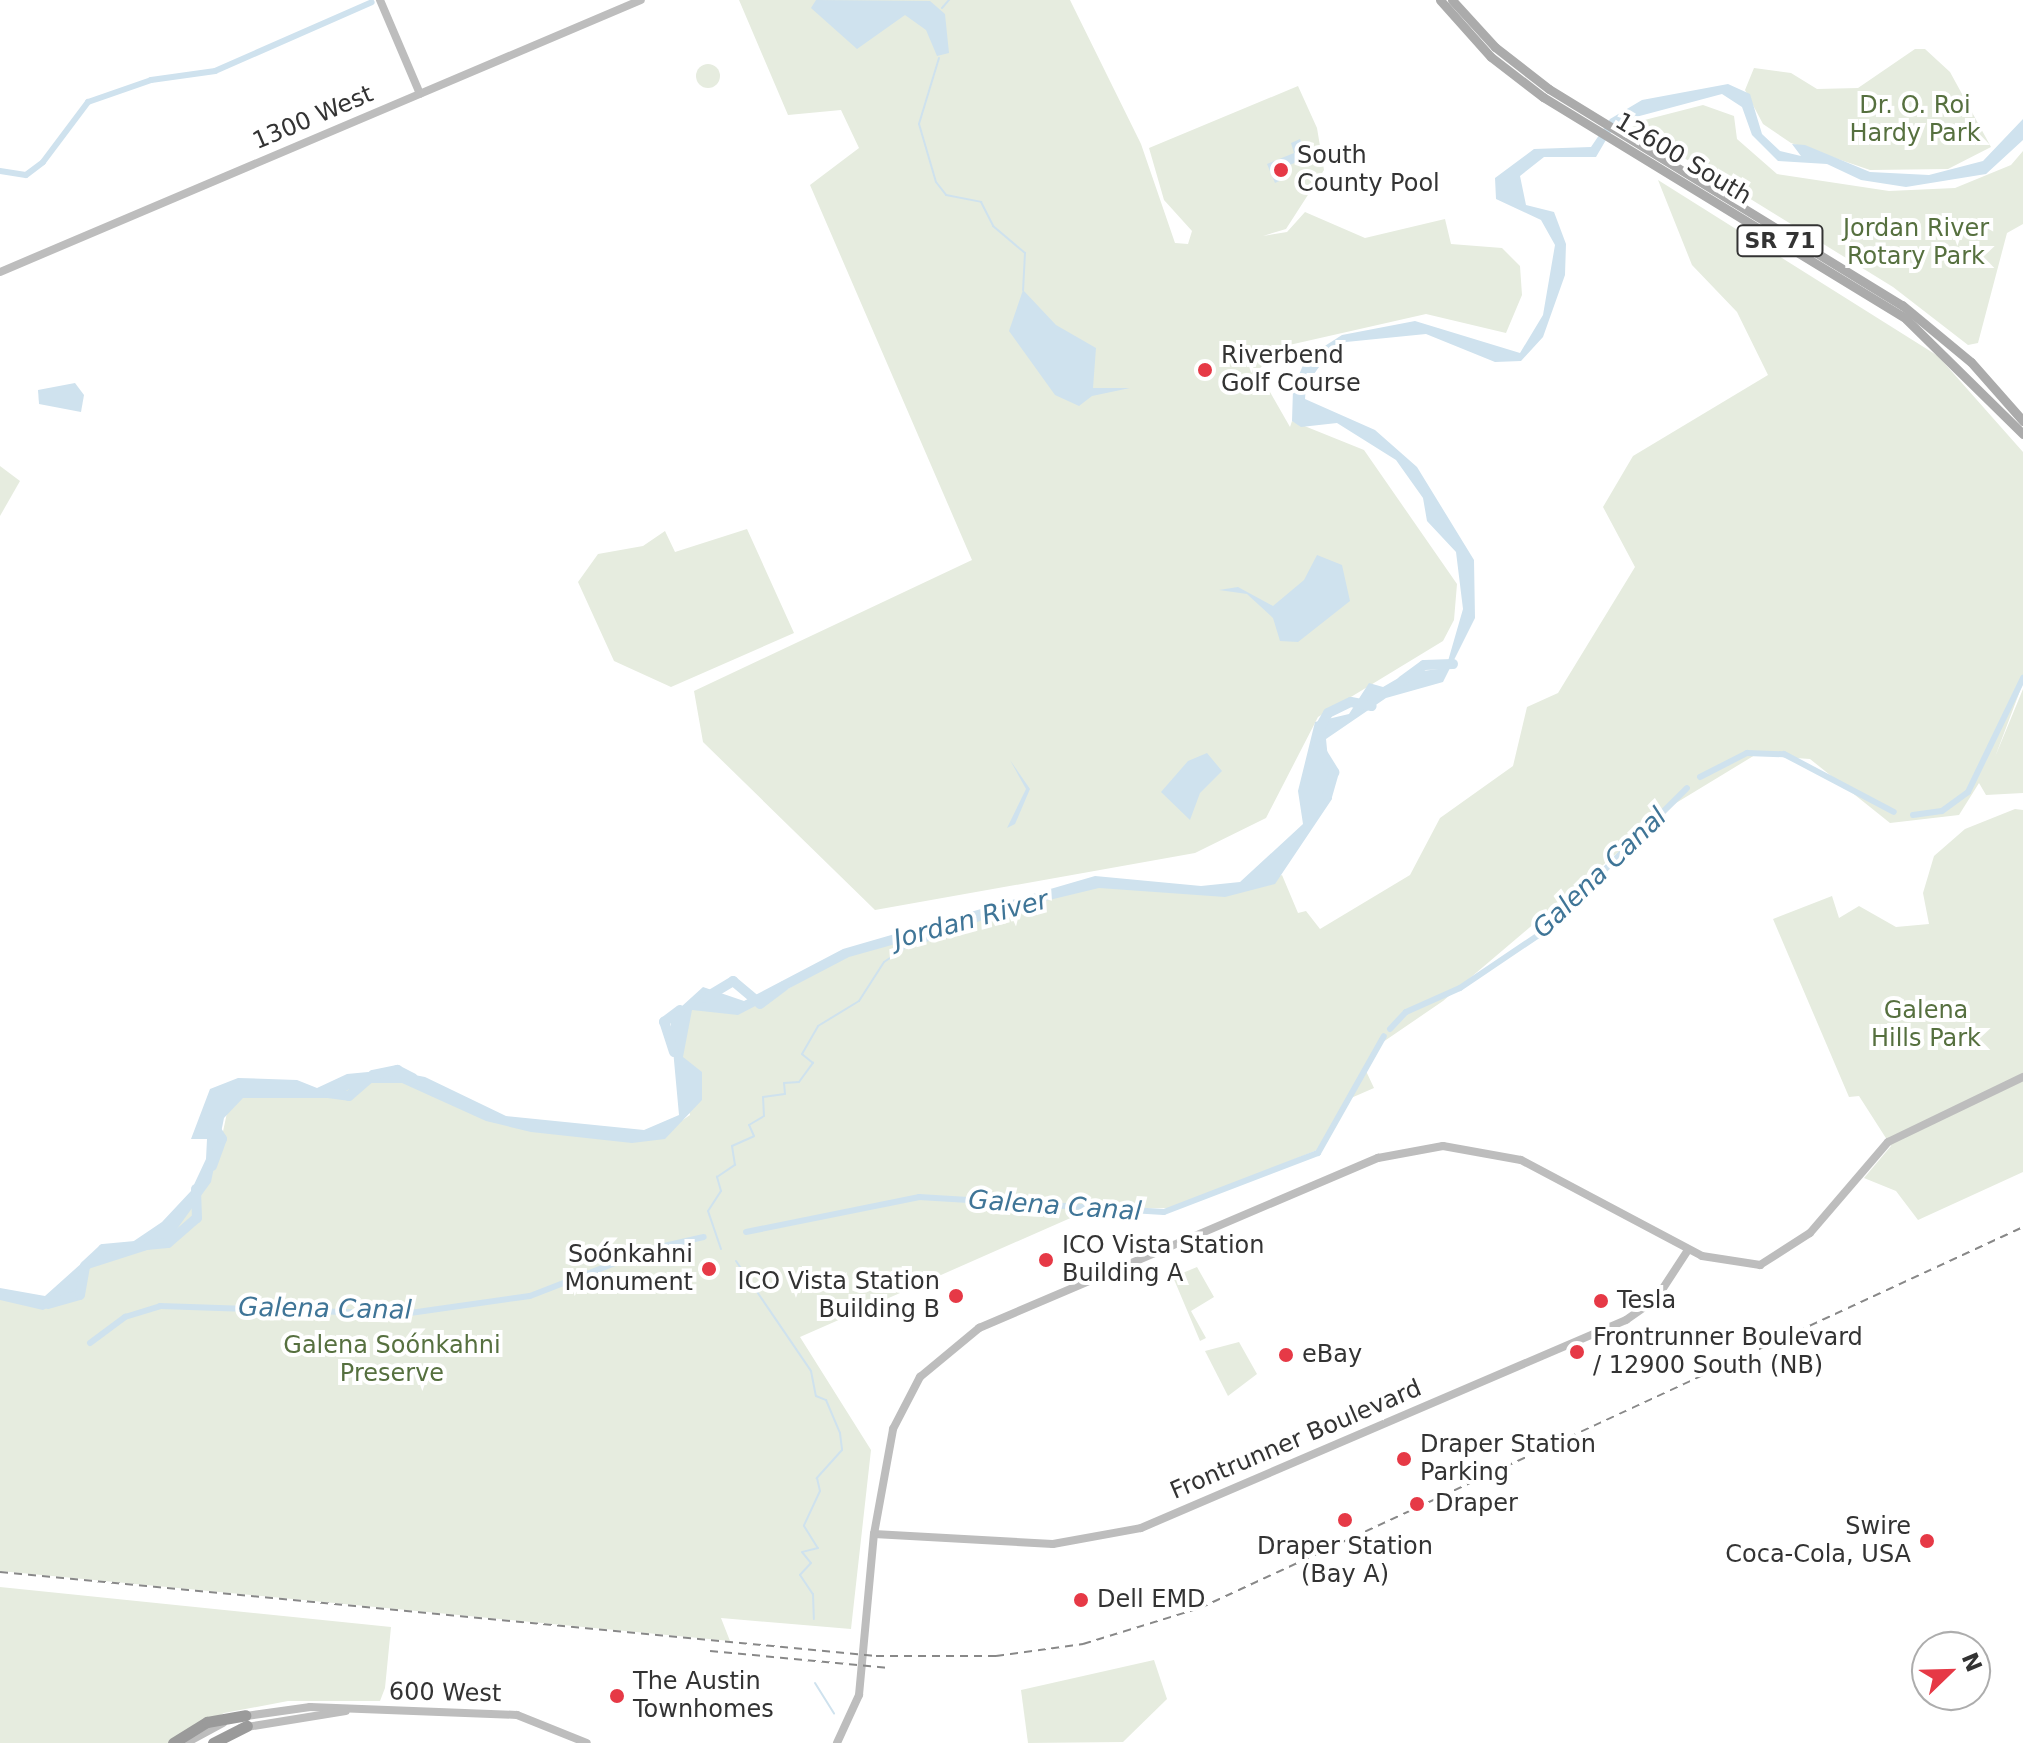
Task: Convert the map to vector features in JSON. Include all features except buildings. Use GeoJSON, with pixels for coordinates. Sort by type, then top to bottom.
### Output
{"type":"FeatureCollection","features":[{"type":"Feature","properties":{"kind":"highway"},"geometry":{"type":"LineString","coordinates":[[173,1743],[207,1722],[246,1720]]}},
{"type":"Feature","properties":{"kind":"highway"},"geometry":{"type":"LineString","coordinates":[[213,1743],[246,1720]]}},
{"type":"Feature","properties":{"kind":"main road","name":"12600 South"},"geometry":{"type":"LineString","coordinates":[[1440,0],[1491,57],[1595,124],[1902,305],[1971,362],[2023,421]]}},
{"type":"Feature","properties":{"kind":"main road","name":"12600 South"},"geometry":{"type":"LineString","coordinates":[[1452,0],[1517,66],[1595,124]]}},
{"type":"Feature","properties":{"kind":"main road","name":"12600 South"},"geometry":{"type":"LineString","coordinates":[[1629,144],[1906,319],[2023,434]]}},
{"type":"Feature","properties":{"kind":"street"},"geometry":{"type":"LineString","coordinates":[[380,0],[420,94]]}},
{"type":"Feature","properties":{"kind":"street","name":"1300 West"},"geometry":{"type":"LineString","coordinates":[[0,272],[641,0]]}},
{"type":"Feature","properties":{"kind":"street"},"geometry":{"type":"LineString","coordinates":[[837,1743],[859,1695],[874,1534],[893,1429],[920,1377],[952,1346],[1378,1158],[1443,1146],[1505,1154],[1688,1250],[1739,1267],[1784,1255],[1888,1142],[2023,1077]]}},
{"type":"Feature","properties":{"kind":"street","name":"Frontrunner Boulevard"},"geometry":{"type":"LineString","coordinates":[[874,1534],[1065,1544],[1141,1528],[1626,1320],[1656,1299],[1688,1250]]}},
{"type":"Feature","properties":{"kind":"street","name":"600 West"},"geometry":{"type":"LineString","coordinates":[[186,1743],[246,1720],[347,1711],[541,1720],[587,1743]]}},
{"type":"Feature","properties":{"kind":"street","name":"600 West"},"geometry":{"type":"LineString","coordinates":[[206,1743],[246,1720]]}},
{"type":"Feature","properties":{"kind":"green space","name":"Riverbend Golf Course"},"geometry":{"type":"Polygon","coordinates":[[[739,0],[1070,0],[1141,144],[1175,243],[1188,244],[1192,231],[1164,200],[1149,148],[1298,86],[1317,128],[1324,170],[1286,229],[1263,236],[1287,232],[1305,212],[1365,238],[1445,219],[1451,244],[1502,248],[1520,266],[1522,295],[1506,333],[1426,314],[1276,348],[1258,371],[1290,427],[1292,421],[1364,450],[1457,584],[1454,620],[1443,641],[1318,717],[1266,818],[1195,853],[875,910],[703,742],[694,691],[972,560],[810,185],[859,148],[841,110],[788,115],[739,0]]]}},
{"type":"Feature","properties":{"kind":"green space","name":"Dr. O. Roi Hardy Park"},"geometry":{"type":"Polygon","coordinates":[[[1915,49],[1925,49],[1950,72],[1991,147],[1948,169],[1870,170],[1791,143],[1763,124],[1745,90],[1754,68],[1791,73],[1817,89],[1858,88],[1915,49]]]}},
{"type":"Feature","properties":{"kind":"green space"},"geometry":{"type":"Polygon","coordinates":[[[708,64],[716,68],[720,76],[716,84],[708,88],[700,84],[696,76],[700,68],[708,64]]]}},
{"type":"Feature","properties":{"kind":"green space","name":"Jordan River Rotary Park"},"geometry":{"type":"Polygon","coordinates":[[[1703,105],[1734,116],[1737,139],[1777,174],[1889,191],[1955,188],[2011,165],[2023,151],[2023,224],[2007,233],[1978,343],[1968,345],[1893,287],[1629,124],[1703,105]]]}},
{"type":"Feature","properties":{"kind":"green space","name":"Galena Soónkahni Preserve"},"geometry":{"type":"Polygon","coordinates":[[[1658,180],[1938,356],[2023,452],[2023,683],[1995,757],[2023,689],[2023,793],[1986,795],[1979,783],[1959,815],[1890,823],[1810,759],[1755,755],[1676,803],[1443,1001],[1383,1042],[1366,1071],[1374,1088],[1351,1098],[1322,1148],[1176,1208],[1091,1209],[800,1337],[871,1450],[851,1629],[721,1618],[730,1641],[0,1571],[0,1295],[35,1305],[85,1270],[176,1230],[218,1155],[231,1094],[317,1093],[371,1078],[414,1082],[492,1121],[655,1139],[690,1115],[678,1053],[686,1013],[701,1003],[760,1005],[844,956],[1086,888],[1133,881],[1239,892],[1282,875],[1298,913],[1306,911],[1320,929],[1410,875],[1440,818],[1513,766],[1527,707],[1558,693],[1635,567],[1603,507],[1633,456],[1768,375],[1737,312],[1692,265],[1658,180]]]}},
{"type":"Feature","properties":{"kind":"green space"},"geometry":{"type":"Polygon","coordinates":[[[0,466],[20,481],[0,516],[0,466]]]}},
{"type":"Feature","properties":{"kind":"green space"},"geometry":{"type":"Polygon","coordinates":[[[747,529],[794,633],[671,687],[614,661],[578,582],[598,554],[643,546],[665,531],[675,552],[747,529]]]}},
{"type":"Feature","properties":{"kind":"green space","name":"Galena Hills Park"},"geometry":{"type":"Polygon","coordinates":[[[2015,809],[2023,810],[2023,1172],[1918,1220],[1896,1191],[1864,1178],[1891,1146],[1859,1096],[1849,1097],[1773,919],[1832,896],[1839,918],[1859,906],[1896,927],[1929,924],[1923,893],[1934,856],[1965,829],[2015,809]]]}},
{"type":"Feature","properties":{"kind":"green space"},"geometry":{"type":"Polygon","coordinates":[[[1197,1267],[1214,1297],[1191,1311],[1206,1338],[1200,1341],[1173,1277],[1197,1267]]]}},
{"type":"Feature","properties":{"kind":"green space"},"geometry":{"type":"Polygon","coordinates":[[[1239,1342],[1257,1374],[1228,1396],[1205,1351],[1239,1342]]]}},
{"type":"Feature","properties":{"kind":"green space"},"geometry":{"type":"Polygon","coordinates":[[[0,1587],[391,1627],[385,1688],[380,1701],[288,1701],[224,1713],[168,1743],[0,1743],[0,1587]]]}},
{"type":"Feature","properties":{"kind":"green space"},"geometry":{"type":"Polygon","coordinates":[[[1154,1660],[1167,1699],[1123,1742],[1028,1743],[1021,1690],[1154,1660]]]}},
{"type":"Feature","properties":{"kind":"water"},"geometry":{"type":"Polygon","coordinates":[[[816,0],[930,1],[945,14],[949,53],[937,56],[926,30],[905,15],[857,49],[811,8],[816,0]]]}},
{"type":"Feature","properties":{"kind":"water"},"geometry":{"type":"Polygon","coordinates":[[[1728,84],[1750,94],[1762,134],[1780,151],[1801,156],[1792,144],[1805,145],[1870,172],[1929,175],[1983,161],[2023,119],[2023,140],[1986,174],[1906,187],[1861,180],[1827,164],[1778,161],[1752,135],[1742,107],[1722,94],[1632,118],[1610,133],[1596,157],[1544,157],[1520,176],[1526,205],[1554,212],[1566,244],[1565,275],[1543,337],[1521,361],[1495,362],[1426,334],[1346,342],[1327,356],[1306,385],[1305,399],[1375,430],[1417,467],[1474,560],[1475,618],[1443,682],[1386,698],[1326,739],[1332,799],[1275,884],[1225,897],[1099,888],[1008,910],[916,946],[899,943],[849,957],[738,1015],[692,1010],[683,1057],[702,1072],[702,1100],[665,1139],[632,1143],[531,1132],[486,1121],[402,1083],[362,1083],[331,1098],[243,1098],[224,1118],[211,1182],[166,1244],[85,1270],[75,1293],[43,1310],[0,1300],[0,1288],[45,1296],[93,1253],[125,1247],[162,1222],[191,1191],[206,1159],[207,1139],[191,1139],[210,1089],[238,1078],[297,1080],[317,1088],[347,1074],[389,1070],[425,1077],[506,1116],[644,1130],[679,1115],[670,1017],[703,987],[744,1001],[843,949],[1095,876],[1201,886],[1240,882],[1303,824],[1298,791],[1315,722],[1349,714],[1369,683],[1383,687],[1407,673],[1446,668],[1463,609],[1456,552],[1427,521],[1423,498],[1396,460],[1337,423],[1301,427],[1292,421],[1293,389],[1306,358],[1342,335],[1415,321],[1520,353],[1543,315],[1555,245],[1541,220],[1496,199],[1495,178],[1534,149],[1591,147],[1610,119],[1642,100],[1728,84]]]}},
{"type":"Feature","properties":{"kind":"water"},"geometry":{"type":"Polygon","coordinates":[[[1300,139],[1308,157],[1283,168],[1286,178],[1275,183],[1267,164],[1294,153],[1291,143],[1300,139]]]}},
{"type":"Feature","properties":{"kind":"water"},"geometry":{"type":"Polygon","coordinates":[[[1023,290],[1056,325],[1096,348],[1093,388],[1130,388],[1092,396],[1079,406],[1055,395],[1009,331],[1023,290]]]}},
{"type":"Feature","properties":{"kind":"water"},"geometry":{"type":"Polygon","coordinates":[[[75,383],[84,395],[81,412],[39,404],[38,390],[75,383]]]}},
{"type":"Feature","properties":{"kind":"water"},"geometry":{"type":"Polygon","coordinates":[[[1317,555],[1342,565],[1350,601],[1298,642],[1280,641],[1273,618],[1247,594],[1219,590],[1238,587],[1273,606],[1304,580],[1317,555]]]}},
{"type":"Feature","properties":{"kind":"water"},"geometry":{"type":"Polygon","coordinates":[[[1207,753],[1222,771],[1200,793],[1190,820],[1161,792],[1188,761],[1207,753]]]}},
{"type":"Feature","properties":{"kind":"water"},"geometry":{"type":"Polygon","coordinates":[[[1010,760],[1030,789],[1015,824],[1007,828],[1026,789],[1010,760]]]}},
{"type":"Feature","properties":{"kind":"waterway"},"geometry":{"type":"LineString","coordinates":[[942,8],[949,0]]}},
{"type":"Feature","properties":{"kind":"waterway"},"geometry":{"type":"LineString","coordinates":[[0,171],[26,175],[43,162],[88,102],[151,80],[215,71],[372,2]]}},
{"type":"Feature","properties":{"kind":"waterway"},"geometry":{"type":"LineString","coordinates":[[939,58],[919,124],[936,182],[946,195],[981,202],[993,226],[1025,253],[1023,290]]}},
{"type":"Feature","properties":{"kind":"waterway","name":"Jordan River"},"geometry":{"type":"LineString","coordinates":[[1402,681],[1424,665],[1453,664]]}},
{"type":"Feature","properties":{"kind":"waterway","name":"Galena Canal"},"geometry":{"type":"LineString","coordinates":[[1913,815],[1942,811],[1968,792],[2023,678]]}},
{"type":"Feature","properties":{"kind":"waterway","name":"Jordan River"},"geometry":{"type":"LineString","coordinates":[[1320,727],[1328,713],[1351,702],[1372,706]]}},
{"type":"Feature","properties":{"kind":"waterway","name":"Jordan River"},"geometry":{"type":"LineString","coordinates":[[1318,746],[1334,772],[1327,796]]}},
{"type":"Feature","properties":{"kind":"waterway","name":"Galena Canal"},"geometry":{"type":"LineString","coordinates":[[1700,777],[1747,753],[1784,754],[1894,812]]}},
{"type":"Feature","properties":{"kind":"waterway","name":"Galena Canal"},"geometry":{"type":"LineString","coordinates":[[1390,1029],[1406,1012],[1460,988],[1540,934],[1687,788]]}},
{"type":"Feature","properties":{"kind":"waterway"},"geometry":{"type":"LineString","coordinates":[[721,1249],[708,1211],[721,1191],[717,1177],[735,1165],[732,1146],[754,1136],[749,1125],[764,1116],[763,1097],[785,1094],[784,1083],[799,1082],[813,1063],[802,1054],[818,1026],[859,1001],[884,962],[909,945]]}},
{"type":"Feature","properties":{"kind":"waterway","name":"Jordan River"},"geometry":{"type":"LineString","coordinates":[[705,998],[733,981],[760,1004],[784,986]]}},
{"type":"Feature","properties":{"kind":"waterway","name":"Jordan River"},"geometry":{"type":"LineString","coordinates":[[674,1052],[664,1022],[680,1010]]}},
{"type":"Feature","properties":{"kind":"waterway","name":"Galena Canal"},"geometry":{"type":"LineString","coordinates":[[746,1232],[919,1197],[1164,1212],[1318,1153],[1384,1036]]}},
{"type":"Feature","properties":{"kind":"waterway","name":"Jordan River"},"geometry":{"type":"LineString","coordinates":[[328,1093],[349,1096],[373,1075],[397,1070],[413,1078]]}},
{"type":"Feature","properties":{"kind":"waterway","name":"Jordan River"},"geometry":{"type":"LineString","coordinates":[[212,1123],[222,1139],[212,1166]]}},
{"type":"Feature","properties":{"kind":"waterway","name":"Jordan River"},"geometry":{"type":"LineString","coordinates":[[48,1304],[80,1295],[85,1266],[103,1249],[168,1243],[197,1218],[196,1189]]}},
{"type":"Feature","properties":{"kind":"waterway","name":"Galena Canal"},"geometry":{"type":"LineString","coordinates":[[90,1343],[125,1317],[160,1306],[403,1314],[530,1296],[651,1249],[704,1237]]}},
{"type":"Feature","properties":{"kind":"waterway"},"geometry":{"type":"LineString","coordinates":[[736,1261],[811,1371],[816,1396],[826,1400],[840,1433],[842,1450],[817,1478],[820,1491],[804,1526],[818,1548],[802,1552],[811,1563],[800,1575],[813,1594],[814,1619]]}},
{"type":"Feature","properties":{"kind":"waterway"},"geometry":{"type":"LineString","coordinates":[[815,1683],[834,1713]]}},
{"type":"Feature","properties":{"kind":"railway"},"geometry":{"type":"LineString","coordinates":[[0,1572],[876,1656],[996,1656],[1083,1644],[1200,1608],[2023,1227]]}},
{"type":"Feature","properties":{"kind":"railway"},"geometry":{"type":"LineString","coordinates":[[710,1651],[889,1668]]}},
{"type":"Feature","properties":{"kind":"place","name":"South County Pool"},"geometry":{"type":"Point","coordinates":[1281,170]}},
{"type":"Feature","properties":{"kind":"place","name":"Riverbend Golf Course"},"geometry":{"type":"Point","coordinates":[1205,370]}},
{"type":"Feature","properties":{"kind":"place","name":"ICO Vista Station Building A"},"geometry":{"type":"Point","coordinates":[1046,1260]}},
{"type":"Feature","properties":{"kind":"place","name":"Soónkahni Monument"},"geometry":{"type":"Point","coordinates":[709,1269]}},
{"type":"Feature","properties":{"kind":"place","name":"ICO Vista Station Building B"},"geometry":{"type":"Point","coordinates":[956,1296]}},
{"type":"Feature","properties":{"kind":"place","name":"Tesla"},"geometry":{"type":"Point","coordinates":[1601,1301]}},
{"type":"Feature","properties":{"kind":"place","name":"Frontrunner Boulevard / 12900 South (NB)"},"geometry":{"type":"Point","coordinates":[1577,1352]}},
{"type":"Feature","properties":{"kind":"place","name":"eBay"},"geometry":{"type":"Point","coordinates":[1286,1355]}},
{"type":"Feature","properties":{"kind":"place","name":"Draper Station Parking"},"geometry":{"type":"Point","coordinates":[1404,1459]}},
{"type":"Feature","properties":{"kind":"place","name":"Draper"},"geometry":{"type":"Point","coordinates":[1417,1504]}},
{"type":"Feature","properties":{"kind":"place","name":"Draper Station (Bay A)"},"geometry":{"type":"Point","coordinates":[1345,1520]}},
{"type":"Feature","properties":{"kind":"place","name":"Swire Coca-Cola, USA"},"geometry":{"type":"Point","coordinates":[1927,1541]}},
{"type":"Feature","properties":{"kind":"place","name":"Dell EMD"},"geometry":{"type":"Point","coordinates":[1081,1600]}},
{"type":"Feature","properties":{"kind":"place","name":"The Austin Townhomes"},"geometry":{"type":"Point","coordinates":[617,1696]}}]}
